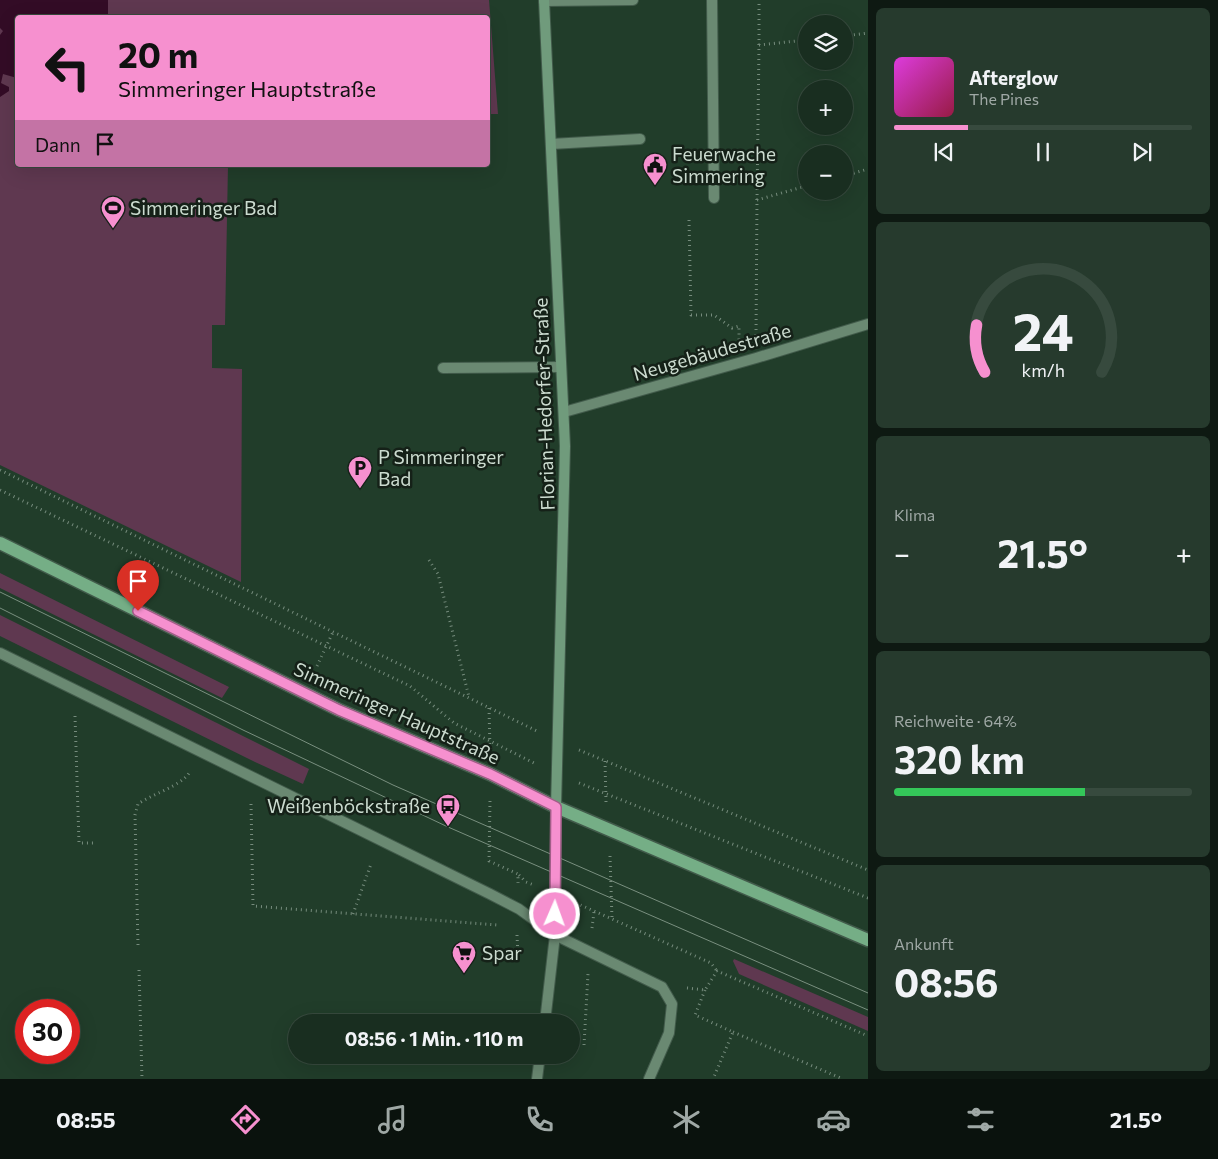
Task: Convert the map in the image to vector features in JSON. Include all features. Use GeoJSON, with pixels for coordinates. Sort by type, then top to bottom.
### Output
{"type":"FeatureCollection","features":[{"type":"Feature","properties":{"kind":"main road","name":"Florian-Hedorfer-Straße"},"geometry":{"type":"LineString","coordinates":[[544,0],[564,412],[565,478],[556,807]]}},
{"type":"Feature","properties":{"kind":"main road","name":"Simmeringer Hauptstraße"},"geometry":{"type":"LineString","coordinates":[[0,543],[339,710],[490,774],[556,807],[868,940]]}},
{"type":"Feature","properties":{"kind":"street"},"geometry":{"type":"LineString","coordinates":[[544,0],[633,0]]}},
{"type":"Feature","properties":{"kind":"street"},"geometry":{"type":"LineString","coordinates":[[712,0],[714,198]]}},
{"type":"Feature","properties":{"kind":"street"},"geometry":{"type":"LineString","coordinates":[[551,144],[640,139]]}},
{"type":"Feature","properties":{"kind":"street","name":"Neugebäudestraße"},"geometry":{"type":"LineString","coordinates":[[564,412],[740,363],[868,324]]}},
{"type":"Feature","properties":{"kind":"street"},"geometry":{"type":"LineString","coordinates":[[443,368],[561,367]]}},
{"type":"Feature","properties":{"kind":"street"},"geometry":{"type":"LineString","coordinates":[[0,654],[490,894],[519,909],[555,935],[662,987],[672,1004],[669,1033],[649,1079]]}},
{"type":"Feature","properties":{"kind":"street"},"geometry":{"type":"LineString","coordinates":[[545,1014],[555,935],[556,807]]}},
{"type":"Feature","properties":{"kind":"street"},"geometry":{"type":"LineString","coordinates":[[537,1079],[539,1064]]}},
{"type":"Feature","properties":{"kind":"path"},"geometry":{"type":"LineString","coordinates":[[756,358],[759,0]]}},
{"type":"Feature","properties":{"kind":"path"},"geometry":{"type":"LineString","coordinates":[[853,35],[868,33]]}},
{"type":"Feature","properties":{"kind":"path"},"geometry":{"type":"LineString","coordinates":[[758,45],[798,41]]}},
{"type":"Feature","properties":{"kind":"path"},"geometry":{"type":"LineString","coordinates":[[853,173],[868,169]]}},
{"type":"Feature","properties":{"kind":"path"},"geometry":{"type":"LineString","coordinates":[[757,200],[798,188]]}},
{"type":"Feature","properties":{"kind":"path"},"geometry":{"type":"LineString","coordinates":[[689,220],[691,316],[714,315],[732,328],[739,326],[740,363]]}},
{"type":"Feature","properties":{"kind":"path"},"geometry":{"type":"LineString","coordinates":[[0,470],[559,742],[868,870]]}},
{"type":"Feature","properties":{"kind":"path"},"geometry":{"type":"LineString","coordinates":[[0,490],[328,645],[410,686],[454,723],[558,775],[868,898]]}},
{"type":"Feature","properties":{"kind":"path"},"geometry":{"type":"LineString","coordinates":[[429,560],[438,574],[469,698]]}},
{"type":"Feature","properties":{"kind":"path"},"geometry":{"type":"LineString","coordinates":[[317,666],[333,632]]}},
{"type":"Feature","properties":{"kind":"path"},"geometry":{"type":"LineString","coordinates":[[75,716],[79,842],[93,843]]}},
{"type":"Feature","properties":{"kind":"path"},"geometry":{"type":"LineString","coordinates":[[138,945],[134,842],[138,804],[150,796],[185,780],[189,773]]}},
{"type":"Feature","properties":{"kind":"path"},"geometry":{"type":"LineString","coordinates":[[353,914],[371,864]]}},
{"type":"Feature","properties":{"kind":"path"},"geometry":{"type":"LineString","coordinates":[[518,874],[526,882],[711,963],[717,971],[868,1036]]}},
{"type":"Feature","properties":{"kind":"path"},"geometry":{"type":"LineString","coordinates":[[517,929],[518,956]]}},
{"type":"Feature","properties":{"kind":"path"},"geometry":{"type":"LineString","coordinates":[[139,970],[142,1079]]}},
{"type":"Feature","properties":{"kind":"path"},"geometry":{"type":"LineString","coordinates":[[717,971],[705,990],[695,1015],[843,1079]]}},
{"type":"Feature","properties":{"kind":"path"},"geometry":{"type":"LineString","coordinates":[[662,987],[705,990]]}},
{"type":"Feature","properties":{"kind":"path"},"geometry":{"type":"LineString","coordinates":[[713,1079],[733,1032]]}},
{"type":"Feature","properties":{"kind":"shaded area","name":"Simmeringer Bad"},"geometry":{"type":"Polygon","coordinates":[[[0,0],[489,0],[498,114],[490,114],[490,15],[15,15],[15,167],[228,167],[225,325],[212,325],[212,368],[242,369],[241,582],[0,465],[0,0]]]}},
{"type":"Feature","properties":{"kind":"shaded area"},"geometry":{"type":"Polygon","coordinates":[[[0,0],[108,0],[108,15],[15,15],[15,77],[3,74],[1,83],[9,87],[9,91],[0,97],[0,35],[3,31],[0,28],[0,0]]]}},
{"type":"Feature","properties":{"kind":"shaded area"},"geometry":{"type":"Polygon","coordinates":[[[0,573],[229,687],[222,698],[0,588],[0,573]]]}},
{"type":"Feature","properties":{"kind":"shaded area"},"geometry":{"type":"Polygon","coordinates":[[[0,615],[309,769],[303,784],[0,636],[0,615]]]}},
{"type":"Feature","properties":{"kind":"shaded area"},"geometry":{"type":"Polygon","coordinates":[[[734,959],[868,1017],[868,1031],[739,974],[733,961],[734,959]]]}},
{"type":"Feature","properties":{"kind":"tram line"},"geometry":{"type":"LineString","coordinates":[[0,592],[393,785],[868,993]]}},
{"type":"Feature","properties":{"kind":"tram line"},"geometry":{"type":"LineString","coordinates":[[0,608],[243,730],[448,827],[868,1010]]}},
{"type":"Feature","properties":{"kind":"place","name":"Feuerwache Simmering"},"geometry":{"type":"Point","coordinates":[655,186]}},
{"type":"Feature","properties":{"kind":"place","name":"Simmeringer Bad"},"geometry":{"type":"Point","coordinates":[113,229]}},
{"type":"Feature","properties":{"kind":"place","name":"P Simmeringer Bad"},"geometry":{"type":"Point","coordinates":[360,489]}},
{"type":"Feature","properties":{"kind":"place","name":"Weißenböckstraße"},"geometry":{"type":"Point","coordinates":[448,827]}},
{"type":"Feature","properties":{"kind":"place","name":"Spar"},"geometry":{"type":"Point","coordinates":[464,974]}},
{"type":"Feature","properties":{"kind":"route"},"geometry":{"type":"LineString","coordinates":[[138,611],[339,710],[490,774],[556,807],[555,914]]}}]}
